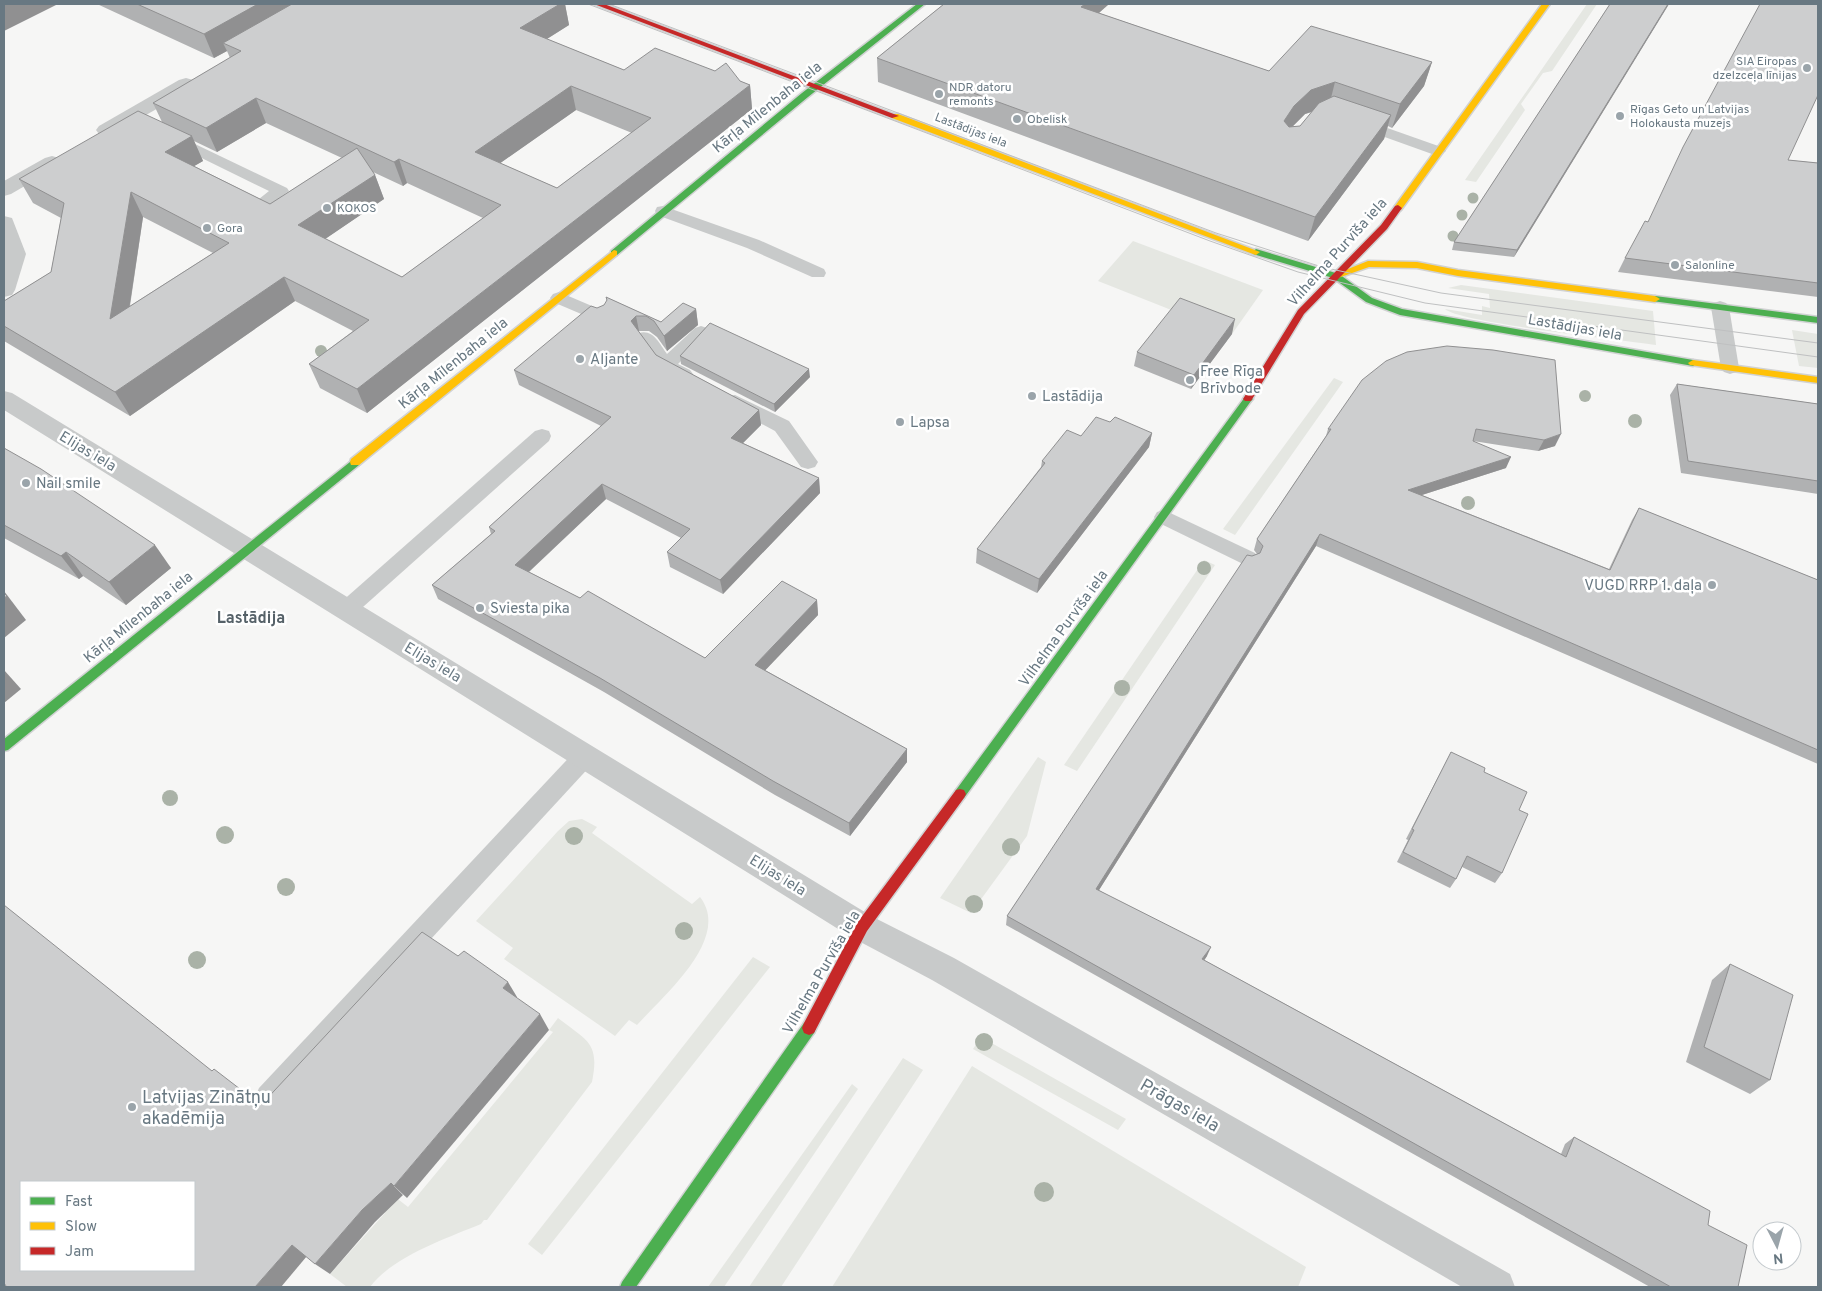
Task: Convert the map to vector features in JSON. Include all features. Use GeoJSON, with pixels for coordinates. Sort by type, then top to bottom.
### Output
{"type":"FeatureCollection","features":[{"type":"Feature","properties":{"kind":"street","name":"Lastādijas iela"},"geometry":{"type":"LineString","coordinates":[[598,4],[1213,237],[1266,256],[1336,276],[1369,300],[1400,312],[1606,346],[1645,356],[1818,380]]}},
{"type":"Feature","properties":{"kind":"street","name":"Kārļa Mīlenbaha iela"},"geometry":{"type":"LineString","coordinates":[[4,746],[559,298],[816,86],[921,4]]}},
{"type":"Feature","properties":{"kind":"street","name":"Vilhelma Purvīša iela"},"geometry":{"type":"LineString","coordinates":[[627,1287],[811,1025],[862,926],[1164,518],[1249,399],[1300,312],[1384,227],[1546,4]]}},
{"type":"Feature","properties":{"kind":"street"},"geometry":{"type":"LineString","coordinates":[[94,137],[206,73]]}},
{"type":"Feature","properties":{"kind":"street"},"geometry":{"type":"LineString","coordinates":[[4,190],[68,152]]}},
{"type":"Feature","properties":{"kind":"street"},"geometry":{"type":"LineString","coordinates":[[4,223],[15,254],[4,290]]}},
{"type":"Feature","properties":{"kind":"street"},"geometry":{"type":"LineString","coordinates":[[1336,276],[1368,264],[1417,265],[1458,273],[1818,320]]}},
{"type":"Feature","properties":{"kind":"street","name":"Elijas iela"},"geometry":{"type":"LineString","coordinates":[[4,399],[862,926]]}},
{"type":"Feature","properties":{"kind":"street","name":"Prāgas iela"},"geometry":{"type":"LineString","coordinates":[[862,926],[943,969],[1496,1287]]}},
{"type":"Feature","properties":{"kind":"lane"},"geometry":{"type":"LineString","coordinates":[[129,117],[281,191],[262,203]]}},
{"type":"Feature","properties":{"kind":"lane"},"geometry":{"type":"LineString","coordinates":[[1346,119],[1438,151]]}},
{"type":"Feature","properties":{"kind":"lane"},"geometry":{"type":"LineString","coordinates":[[663,211],[753,244],[818,273]]}},
{"type":"Feature","properties":{"kind":"lane"},"geometry":{"type":"LineString","coordinates":[[559,298],[600,316]]}},
{"type":"Feature","properties":{"kind":"lane"},"geometry":{"type":"LineString","coordinates":[[1720,308],[1730,368]]}},
{"type":"Feature","properties":{"kind":"lane"},"geometry":{"type":"LineString","coordinates":[[666,364],[701,332]]}},
{"type":"Feature","properties":{"kind":"lane"},"geometry":{"type":"LineString","coordinates":[[645,337],[666,364],[700,383]]}},
{"type":"Feature","properties":{"kind":"lane"},"geometry":{"type":"LineString","coordinates":[[717,392],[782,426],[808,462]]}},
{"type":"Feature","properties":{"kind":"lane"},"geometry":{"type":"LineString","coordinates":[[347,609],[542,436]]}},
{"type":"Feature","properties":{"kind":"lane"},"geometry":{"type":"LineString","coordinates":[[1164,518],[1248,558]]}},
{"type":"Feature","properties":{"kind":"lane"},"geometry":{"type":"LineString","coordinates":[[268,1097],[586,755]]}},
{"type":"Feature","properties":{"kind":"shaded area"},"geometry":{"type":"Polygon","coordinates":[[[1587,4],[1597,4],[1552,71],[1543,73],[1521,104],[1525,110],[1476,182],[1465,180],[1587,4]]]}},
{"type":"Feature","properties":{"kind":"shaded area"},"geometry":{"type":"Polygon","coordinates":[[[1133,241],[1263,290],[1232,334],[1098,281],[1133,241]]]}},
{"type":"Feature","properties":{"kind":"shaded area"},"geometry":{"type":"Polygon","coordinates":[[[1461,285],[1653,311],[1656,345],[1510,325],[1457,314],[1445,309],[1482,315],[1482,306],[1490,308],[1489,294],[1448,288],[1461,285]]]}},
{"type":"Feature","properties":{"kind":"shaded area"},"geometry":{"type":"Polygon","coordinates":[[[1792,330],[1818,334],[1818,368],[1799,366],[1792,330]]]}},
{"type":"Feature","properties":{"kind":"shaded area"},"geometry":{"type":"Polygon","coordinates":[[[1334,378],[1343,382],[1235,535],[1223,529],[1334,378]]]}},
{"type":"Feature","properties":{"kind":"shaded area"},"geometry":{"type":"Polygon","coordinates":[[[1204,560],[1215,565],[1077,771],[1064,765],[1204,560]]]}},
{"type":"Feature","properties":{"kind":"shaded area"},"geometry":{"type":"Polygon","coordinates":[[[1038,757],[1046,762],[1027,836],[971,913],[940,898],[1038,757]]]}},
{"type":"Feature","properties":{"kind":"shaded area"},"geometry":{"type":"Polygon","coordinates":[[[582,819],[597,827],[592,833],[692,904],[700,897],[708,913],[707,930],[701,948],[691,965],[637,1025],[629,1020],[615,1036],[504,959],[513,948],[476,921],[558,831],[569,821],[582,819]]]}},
{"type":"Feature","properties":{"kind":"shaded area"},"geometry":{"type":"Polygon","coordinates":[[[753,957],[770,967],[542,1255],[528,1244],[753,957]]]}},
{"type":"Feature","properties":{"kind":"shaded area"},"geometry":{"type":"Polygon","coordinates":[[[558,1018],[589,1044],[594,1058],[592,1082],[487,1220],[437,1242],[392,1266],[370,1287],[347,1287],[330,1274],[385,1213],[383,1209],[394,1196],[408,1207],[553,1032],[549,1030],[558,1018]]]}},
{"type":"Feature","properties":{"kind":"shaded area"},"geometry":{"type":"Polygon","coordinates":[[[981,1037],[1126,1119],[1118,1130],[973,1049],[981,1037]]]}},
{"type":"Feature","properties":{"kind":"shaded area"},"geometry":{"type":"Polygon","coordinates":[[[903,1058],[923,1070],[781,1287],[749,1287],[903,1058]]]}},
{"type":"Feature","properties":{"kind":"shaded area"},"geometry":{"type":"Polygon","coordinates":[[[972,1066],[1306,1267],[1298,1287],[832,1287],[972,1066]]]}},
{"type":"Feature","properties":{"kind":"shaded area"},"geometry":{"type":"Polygon","coordinates":[[[852,1084],[858,1089],[724,1287],[708,1287],[852,1084]]]}},
{"type":"Feature","properties":{"kind":"building"},"geometry":{"type":"Polygon","coordinates":[[[137,4],[258,4],[204,34],[137,4]]]}},
{"type":"Feature","properties":{"kind":"building"},"geometry":{"type":"Polygon","coordinates":[[[292,4],[560,4],[520,28],[624,70],[655,48],[715,71],[726,63],[740,81],[750,85],[357,389],[309,364],[369,320],[284,277],[115,392],[4,326],[4,301],[51,272],[64,203],[19,179],[138,111],[192,136],[165,152],[270,204],[357,148],[375,175],[298,225],[402,277],[501,205],[399,159],[394,162],[256,98],[206,128],[153,103],[241,51],[223,43],[292,4]],[[571,86],[475,152],[557,188],[651,118],[571,86]],[[131,192],[110,319],[229,243],[131,192]]]}},
{"type":"Feature","properties":{"kind":"building"},"geometry":{"type":"Polygon","coordinates":[[[944,4],[1085,4],[1081,7],[1269,71],[1311,26],[1432,62],[1400,104],[1335,82],[1311,90],[1294,106],[1284,121],[1289,127],[1300,126],[1319,103],[1334,96],[1391,115],[1315,217],[877,58],[944,4]]]}},
{"type":"Feature","properties":{"kind":"building"},"geometry":{"type":"Polygon","coordinates":[[[1610,4],[1668,4],[1517,250],[1454,242],[1610,4]]]}},
{"type":"Feature","properties":{"kind":"building"},"geometry":{"type":"Polygon","coordinates":[[[1760,4],[1818,4],[1818,95],[1788,160],[1818,163],[1818,283],[1625,258],[1645,221],[1648,222],[1683,147],[1760,4]]]}},
{"type":"Feature","properties":{"kind":"building"},"geometry":{"type":"Polygon","coordinates":[[[606,297],[661,322],[683,303],[696,309],[664,336],[654,321],[646,316],[636,316],[631,321],[656,355],[759,410],[731,438],[819,478],[720,580],[667,552],[690,529],[602,484],[515,565],[580,598],[588,591],[705,658],[782,581],[817,600],[755,665],[907,749],[849,823],[773,781],[600,678],[432,585],[495,531],[489,527],[611,417],[514,370],[591,306],[597,308],[604,305],[607,300],[606,297]]]}},
{"type":"Feature","properties":{"kind":"building"},"geometry":{"type":"Polygon","coordinates":[[[1180,298],[1235,319],[1194,375],[1137,352],[1180,298]]]}},
{"type":"Feature","properties":{"kind":"building"},"geometry":{"type":"Polygon","coordinates":[[[710,323],[809,369],[774,404],[680,356],[710,323]]]}},
{"type":"Feature","properties":{"kind":"building"},"geometry":{"type":"Polygon","coordinates":[[[1447,346],[1493,350],[1555,360],[1561,434],[1544,440],[1476,429],[1473,441],[1511,457],[1408,490],[1610,570],[1639,508],[1818,580],[1818,750],[1320,534],[1096,889],[1211,947],[1202,959],[1566,1157],[1574,1137],[1710,1211],[1708,1225],[1747,1245],[1738,1287],[1671,1287],[1007,916],[1247,555],[1252,556],[1260,553],[1263,546],[1257,539],[1362,380],[1386,361],[1407,352],[1447,346]]]}},
{"type":"Feature","properties":{"kind":"building"},"geometry":{"type":"Polygon","coordinates":[[[1677,384],[1818,404],[1818,481],[1688,461],[1677,384]]]}},
{"type":"Feature","properties":{"kind":"building"},"geometry":{"type":"Polygon","coordinates":[[[1096,417],[1110,422],[1115,417],[1152,433],[1039,579],[977,549],[1045,463],[1042,461],[1067,430],[1081,436],[1096,417]]]}},
{"type":"Feature","properties":{"kind":"building"},"geometry":{"type":"Polygon","coordinates":[[[4,448],[41,469],[155,545],[109,582],[66,552],[61,556],[4,525],[4,448]]]}},
{"type":"Feature","properties":{"kind":"building"},"geometry":{"type":"Polygon","coordinates":[[[1451,752],[1485,768],[1484,772],[1527,792],[1519,810],[1528,814],[1502,873],[1467,856],[1456,879],[1403,852],[1414,830],[1412,829],[1451,752]]]}},
{"type":"Feature","properties":{"kind":"building","name":"Latvijas Zinātņu akadēmija"},"geometry":{"type":"Polygon","coordinates":[[[4,905],[212,1071],[214,1069],[240,1089],[243,1094],[261,1105],[422,932],[458,956],[464,951],[508,982],[503,988],[540,1014],[394,1186],[391,1183],[362,1210],[315,1264],[292,1245],[255,1287],[6,1286],[4,1283],[4,905]]]}},
{"type":"Feature","properties":{"kind":"building"},"geometry":{"type":"Polygon","coordinates":[[[1730,964],[1793,995],[1770,1080],[1704,1047],[1730,964]]]}},
{"type":"Feature","properties":{"kind":"tram line"},"geometry":{"type":"LineString","coordinates":[[588,4],[1210,241],[1298,272],[1425,303],[1818,357]]}},
{"type":"Feature","properties":{"kind":"tram line"},"geometry":{"type":"LineString","coordinates":[[609,4],[1216,233],[1322,267],[1441,293],[1818,343]]}},
{"type":"Feature","properties":{"kind":"traffic: fast"},"geometry":{"type":"LineString","coordinates":[[614,253],[805,95],[921,4]]}},
{"type":"Feature","properties":{"kind":"traffic: fast"},"geometry":{"type":"LineString","coordinates":[[1256,252],[1336,276],[1369,300],[1400,312],[1693,363]]}},
{"type":"Feature","properties":{"kind":"traffic: fast"},"geometry":{"type":"LineString","coordinates":[[1655,299],[1818,320]]}},
{"type":"Feature","properties":{"kind":"traffic: fast"},"geometry":{"type":"LineString","coordinates":[[960,794],[1248,399]]}},
{"type":"Feature","properties":{"kind":"traffic: fast"},"geometry":{"type":"LineString","coordinates":[[4,746],[355,462]]}},
{"type":"Feature","properties":{"kind":"traffic: fast"},"geometry":{"type":"LineString","coordinates":[[627,1287],[809,1028]]}},
{"type":"Feature","properties":{"kind":"traffic: slow"},"geometry":{"type":"LineString","coordinates":[[1398,208],[1546,4]]}},
{"type":"Feature","properties":{"kind":"traffic: slow"},"geometry":{"type":"LineString","coordinates":[[895,116],[1256,252]]}},
{"type":"Feature","properties":{"kind":"traffic: slow"},"geometry":{"type":"LineString","coordinates":[[355,462],[614,253]]}},
{"type":"Feature","properties":{"kind":"traffic: slow"},"geometry":{"type":"LineString","coordinates":[[1338,275],[1368,264],[1417,265],[1458,273],[1655,299]]}},
{"type":"Feature","properties":{"kind":"traffic: slow"},"geometry":{"type":"LineString","coordinates":[[1693,363],[1818,380]]}},
{"type":"Feature","properties":{"kind":"traffic: jam"},"geometry":{"type":"LineString","coordinates":[[598,4],[895,116]]}},
{"type":"Feature","properties":{"kind":"traffic: jam"},"geometry":{"type":"LineString","coordinates":[[1248,399],[1301,312],[1384,227],[1398,208]]}},
{"type":"Feature","properties":{"kind":"traffic: jam"},"geometry":{"type":"LineString","coordinates":[[809,1028],[862,927],[960,794]]}},
{"type":"Feature","properties":{"kind":"place","name":"SIA Eiropas dzelzceļa līnijas"},"geometry":{"type":"Point","coordinates":[1807,68]}},
{"type":"Feature","properties":{"kind":"place","name":"NDR datoru remonts"},"geometry":{"type":"Point","coordinates":[939,94]}},
{"type":"Feature","properties":{"kind":"place","name":"Rīgas Geto un Latvijas Holokausta muzejs"},"geometry":{"type":"Point","coordinates":[1620,116]}},
{"type":"Feature","properties":{"kind":"place","name":"Obelisk"},"geometry":{"type":"Point","coordinates":[1017,119]}},
{"type":"Feature","properties":{"kind":"place","name":"KOKOS"},"geometry":{"type":"Point","coordinates":[327,208]}},
{"type":"Feature","properties":{"kind":"place","name":"Gora"},"geometry":{"type":"Point","coordinates":[207,228]}},
{"type":"Feature","properties":{"kind":"place","name":"Salonline"},"geometry":{"type":"Point","coordinates":[1675,265]}},
{"type":"Feature","properties":{"kind":"place","name":"Aljante"},"geometry":{"type":"Point","coordinates":[580,359]}},
{"type":"Feature","properties":{"kind":"place","name":"Free Rīga Brīvbode"},"geometry":{"type":"Point","coordinates":[1190,380]}},
{"type":"Feature","properties":{"kind":"place","name":"Lastādija"},"geometry":{"type":"Point","coordinates":[1032,396]}},
{"type":"Feature","properties":{"kind":"place","name":"Lapsa"},"geometry":{"type":"Point","coordinates":[900,422]}},
{"type":"Feature","properties":{"kind":"place","name":"Nail smile"},"geometry":{"type":"Point","coordinates":[26,483]}},
{"type":"Feature","properties":{"kind":"place","name":"VUGD RRP 1. daļa"},"geometry":{"type":"Point","coordinates":[1712,585]}},
{"type":"Feature","properties":{"kind":"place","name":"Sviesta pika"},"geometry":{"type":"Point","coordinates":[480,608]}},
{"type":"Feature","properties":{"kind":"place","name":"Latvijas Zinātņu akadēmija"},"geometry":{"type":"Point","coordinates":[132,1107]}},
{"type":"Feature","properties":{"kind":"district","name":"Lastādija"},"geometry":{"type":"Point","coordinates":[251,617]}}]}
